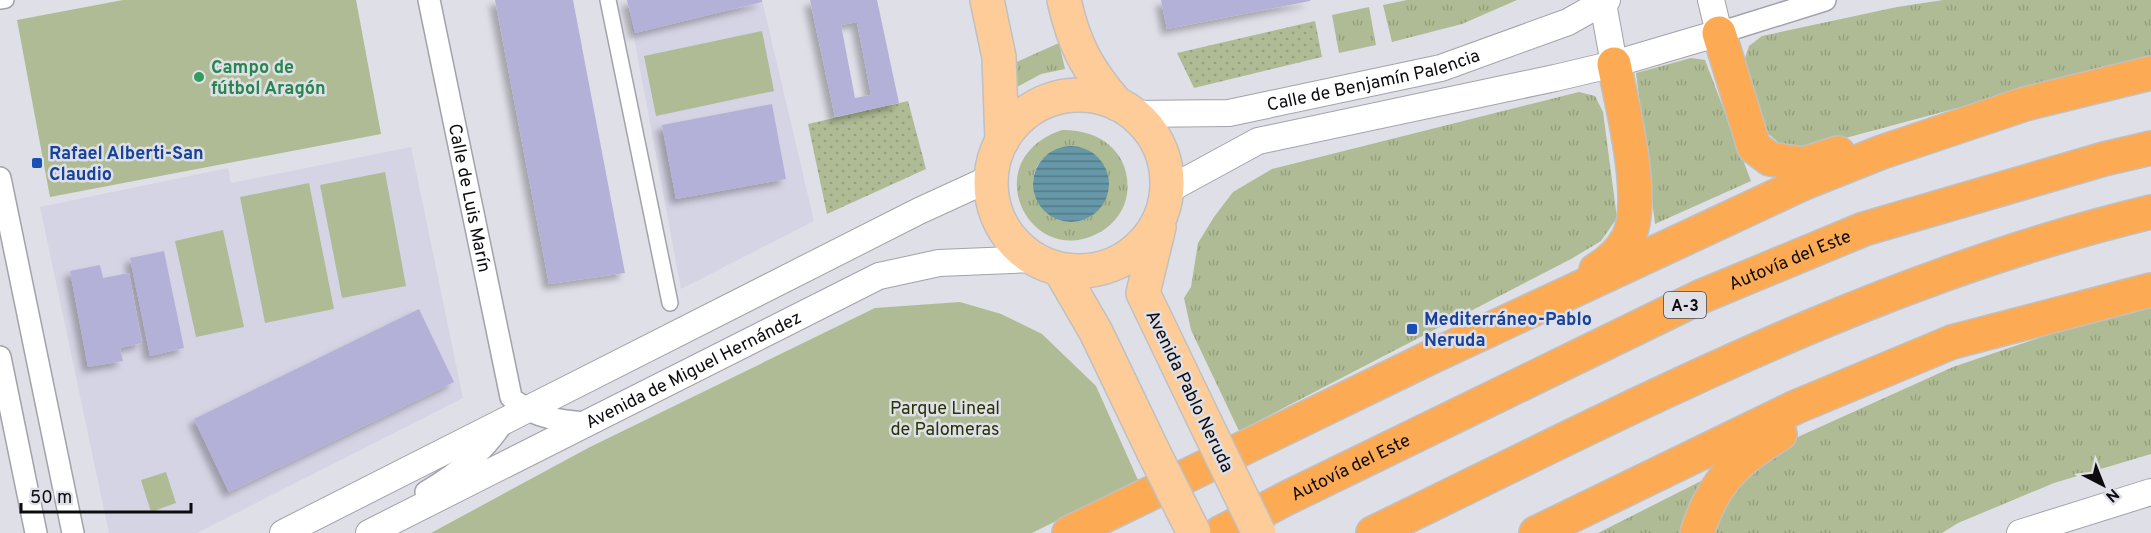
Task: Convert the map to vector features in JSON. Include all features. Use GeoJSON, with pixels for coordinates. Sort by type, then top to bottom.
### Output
{"type":"FeatureCollection","features":[{"type":"Feature","properties":{"kind":"highway"},"geometry":{"type":"LineString","coordinates":[[1719,33],[1754,147],[1770,159],[1804,164],[1881,139],[2151,73]]}},
{"type":"Feature","properties":{"kind":"highway"},"geometry":{"type":"LineString","coordinates":[[1429,358],[1608,263],[1629,237],[1637,196],[1614,64]]}},
{"type":"Feature","properties":{"kind":"highway"},"geometry":{"type":"LineString","coordinates":[[1069,533],[1429,358],[1804,183],[1882,152],[2025,104]]}},
{"type":"Feature","properties":{"kind":"highway","name":"Autovía del Este"},"geometry":{"type":"LineString","coordinates":[[1220,533],[1285,499],[1700,297],[1864,229],[2104,159],[2151,148]]}},
{"type":"Feature","properties":{"kind":"highway"},"geometry":{"type":"LineString","coordinates":[[1373,533],[1735,358],[1887,294],[1984,258],[2089,227],[2151,212]]}},
{"type":"Feature","properties":{"kind":"highway"},"geometry":{"type":"LineString","coordinates":[[1536,533],[1796,406],[1952,342],[2151,290]]}},
{"type":"Feature","properties":{"kind":"highway"},"geometry":{"type":"LineString","coordinates":[[1697,533],[1704,510],[1720,481],[1749,452],[1816,413],[1952,342]]}},
{"type":"Feature","properties":{"kind":"highway"},"geometry":{"type":"LineString","coordinates":[[1195,533],[1285,499]]}},
{"type":"Feature","properties":{"kind":"main road"},"geometry":{"type":"LineString","coordinates":[[987,0],[999,57],[1002,141]]}},
{"type":"Feature","properties":{"kind":"main road"},"geometry":{"type":"LineString","coordinates":[[1046,264],[1086,272],[1111,266],[1134,253],[1152,234],[1165,200],[1167,168],[1160,147],[1149,129],[1090,72],[1070,29],[1064,0]]}},
{"type":"Feature","properties":{"kind":"main road"},"geometry":{"type":"LineString","coordinates":[[1126,109],[1083,96],[1065,96],[1040,104],[1018,120],[1002,141],[994,159],[991,178],[993,202],[1001,224],[1015,244],[1046,264],[1096,332],[1195,533]]}},
{"type":"Feature","properties":{"kind":"main road","name":"Avenida Pablo Neruda"},"geometry":{"type":"LineString","coordinates":[[1165,200],[1143,293],[1259,533]]}},
{"type":"Feature","properties":{"kind":"street"},"geometry":{"type":"LineString","coordinates":[[0,1],[6,0]]}},
{"type":"Feature","properties":{"kind":"street","name":"Calle de Luis Marín"},"geometry":{"type":"LineString","coordinates":[[429,0],[514,409]]}},
{"type":"Feature","properties":{"kind":"street"},"geometry":{"type":"LineString","coordinates":[[608,0],[670,303]]}},
{"type":"Feature","properties":{"kind":"street"},"geometry":{"type":"LineString","coordinates":[[1711,0],[1719,33],[1825,0]]}},
{"type":"Feature","properties":{"kind":"street","name":"Calle de Benjamín Palencia"},"geometry":{"type":"LineString","coordinates":[[1126,109],[1229,113],[1441,68],[1568,22],[1605,2],[1614,64]]}},
{"type":"Feature","properties":{"kind":"street","name":"Calle de Benjamín Palencia"},"geometry":{"type":"LineString","coordinates":[[1165,200],[1258,141],[1614,64],[1719,33]]}},
{"type":"Feature","properties":{"kind":"street"},"geometry":{"type":"LineString","coordinates":[[283,533],[472,437],[514,409],[567,391],[919,211],[991,178]]}},
{"type":"Feature","properties":{"kind":"street"},"geometry":{"type":"LineString","coordinates":[[1,186],[73,533]]}},
{"type":"Feature","properties":{"kind":"street","name":"Avenida de Miguel Hernández"},"geometry":{"type":"LineString","coordinates":[[369,533],[879,276],[939,263],[1046,264]]}},
{"type":"Feature","properties":{"kind":"street"},"geometry":{"type":"LineString","coordinates":[[0,357],[6,423],[36,533]]}},
{"type":"Feature","properties":{"kind":"street"},"geometry":{"type":"LineString","coordinates":[[514,409],[561,421],[585,423]]}},
{"type":"Feature","properties":{"kind":"street"},"geometry":{"type":"LineString","coordinates":[[353,533],[455,475],[491,440],[514,409]]}},
{"type":"Feature","properties":{"kind":"street"},"geometry":{"type":"LineString","coordinates":[[2020,533],[2151,492]]}},
{"type":"Feature","properties":{"kind":"shaded area"},"geometry":{"type":"Polygon","coordinates":[[[627,0],[762,0],[814,221],[681,289],[627,0]]]}},
{"type":"Feature","properties":{"kind":"shaded area"},"geometry":{"type":"Polygon","coordinates":[[[411,147],[463,398],[197,533],[109,533],[40,207],[228,168],[231,183],[411,147]]]}},
{"type":"Feature","properties":{"kind":"green space","name":"Campo de fútbol Aragón"},"geometry":{"type":"Polygon","coordinates":[[[123,0],[356,0],[381,134],[50,197],[17,20],[123,0]]]}},
{"type":"Feature","properties":{"kind":"green space"},"geometry":{"type":"Polygon","coordinates":[[[1407,0],[1517,0],[1462,24],[1392,42],[1383,5],[1407,0]]]}},
{"type":"Feature","properties":{"kind":"green space"},"geometry":{"type":"Polygon","coordinates":[[[1943,0],[2151,0],[2151,56],[1808,148],[1781,145],[1764,130],[1744,61],[1749,46],[1762,36],[1897,7],[1943,0]]]}},
{"type":"Feature","properties":{"kind":"green space"},"geometry":{"type":"Polygon","coordinates":[[[1369,7],[1376,45],[1339,53],[1332,15],[1369,7]]]}},
{"type":"Feature","properties":{"kind":"green space"},"geometry":{"type":"Polygon","coordinates":[[[1315,21],[1322,57],[1194,88],[1177,53],[1315,21]]]}},
{"type":"Feature","properties":{"kind":"green space"},"geometry":{"type":"Polygon","coordinates":[[[762,31],[774,91],[656,116],[644,56],[762,31]]]}},
{"type":"Feature","properties":{"kind":"green space"},"geometry":{"type":"Polygon","coordinates":[[[1059,43],[1065,69],[1041,74],[1017,87],[1012,64],[1059,43]]]}},
{"type":"Feature","properties":{"kind":"green space"},"geometry":{"type":"Polygon","coordinates":[[[1691,58],[1705,60],[1751,181],[1655,224],[1636,73],[1691,58]]]}},
{"type":"Feature","properties":{"kind":"green space"},"geometry":{"type":"Polygon","coordinates":[[[1579,92],[1595,96],[1603,112],[1617,218],[1601,241],[1571,259],[1239,431],[1191,330],[1184,298],[1191,287],[1198,243],[1233,192],[1272,169],[1579,92]]]}},
{"type":"Feature","properties":{"kind":"green space"},"geometry":{"type":"Polygon","coordinates":[[[908,101],[926,169],[827,214],[808,124],[908,101]]]}},
{"type":"Feature","properties":{"kind":"green space"},"geometry":{"type":"Polygon","coordinates":[[[1062,130],[1089,134],[1111,146],[1119,155],[1124,167],[1127,194],[1119,215],[1111,224],[1102,231],[1076,240],[1053,238],[1035,226],[1022,208],[1017,186],[1021,164],[1035,145],[1062,130]],[[1072,146],[1051,153],[1039,164],[1034,177],[1035,192],[1042,205],[1054,215],[1069,220],[1088,218],[1084,149],[1072,146]]]}},
{"type":"Feature","properties":{"kind":"green space"},"geometry":{"type":"Polygon","coordinates":[[[385,172],[406,286],[342,298],[320,185],[385,172]]]}},
{"type":"Feature","properties":{"kind":"green space"},"geometry":{"type":"Polygon","coordinates":[[[309,183],[334,309],[265,323],[240,197],[309,183]]]}},
{"type":"Feature","properties":{"kind":"green space"},"geometry":{"type":"Polygon","coordinates":[[[223,230],[244,327],[196,337],[175,241],[223,230]]]}},
{"type":"Feature","properties":{"kind":"green space","name":"Parque Lineal de Palomeras"},"geometry":{"type":"Polygon","coordinates":[[[960,302],[1001,314],[1042,334],[1096,386],[1138,480],[1032,533],[431,533],[590,447],[875,308],[960,302]]]}},
{"type":"Feature","properties":{"kind":"green space"},"geometry":{"type":"Polygon","coordinates":[[[2151,306],[2151,454],[2054,483],[1958,523],[1942,533],[1706,533],[1722,492],[1780,445],[1953,367],[2068,328],[2151,306]]]}},
{"type":"Feature","properties":{"kind":"green space"},"geometry":{"type":"Polygon","coordinates":[[[166,472],[176,503],[151,512],[141,480],[166,472]]]}},
{"type":"Feature","properties":{"kind":"green space"},"geometry":{"type":"Polygon","coordinates":[[[1714,478],[1688,533],[1598,533],[1703,480],[1714,478]]]}},
{"type":"Feature","properties":{"kind":"water"},"geometry":{"type":"Polygon","coordinates":[[[1071,146],[1085,149],[1098,157],[1106,170],[1109,184],[1106,198],[1098,211],[1085,219],[1071,222],[1057,219],[1044,211],[1036,198],[1033,184],[1036,170],[1044,157],[1057,149],[1071,146]]]}},
{"type":"Feature","properties":{"kind":"building"},"geometry":{"type":"Polygon","coordinates":[[[495,0],[573,0],[625,273],[549,284],[495,0]]]}},
{"type":"Feature","properties":{"kind":"building"},"geometry":{"type":"Polygon","coordinates":[[[627,0],[762,0],[762,2],[635,33],[627,0]]]}},
{"type":"Feature","properties":{"kind":"building"},"geometry":{"type":"Polygon","coordinates":[[[810,0],[877,0],[899,103],[835,117],[810,0]],[[857,22],[841,25],[855,98],[871,95],[857,22]]]}},
{"type":"Feature","properties":{"kind":"building"},"geometry":{"type":"Polygon","coordinates":[[[1161,0],[1310,0],[1310,1],[1167,29],[1161,0]]]}},
{"type":"Feature","properties":{"kind":"building"},"geometry":{"type":"Polygon","coordinates":[[[772,104],[786,179],[676,199],[662,125],[772,104]]]}},
{"type":"Feature","properties":{"kind":"building"},"geometry":{"type":"Polygon","coordinates":[[[164,251],[184,348],[150,356],[130,258],[164,251]]]}},
{"type":"Feature","properties":{"kind":"building"},"geometry":{"type":"Polygon","coordinates":[[[100,265],[103,278],[129,273],[142,343],[120,348],[123,361],[88,367],[70,271],[100,265]]]}},
{"type":"Feature","properties":{"kind":"building"},"geometry":{"type":"Polygon","coordinates":[[[419,309],[454,382],[229,492],[194,419],[419,309]]]}},
{"type":"Feature","properties":{"kind":"place","name":"Campo de fútbol Aragón"},"geometry":{"type":"Point","coordinates":[199,77]}},
{"type":"Feature","properties":{"kind":"place","name":"Rafael Alberti-San Claudio"},"geometry":{"type":"Point","coordinates":[37,163]}},
{"type":"Feature","properties":{"kind":"place","name":"Mediterráneo-Pablo Neruda"},"geometry":{"type":"Point","coordinates":[1412,329]}}]}
